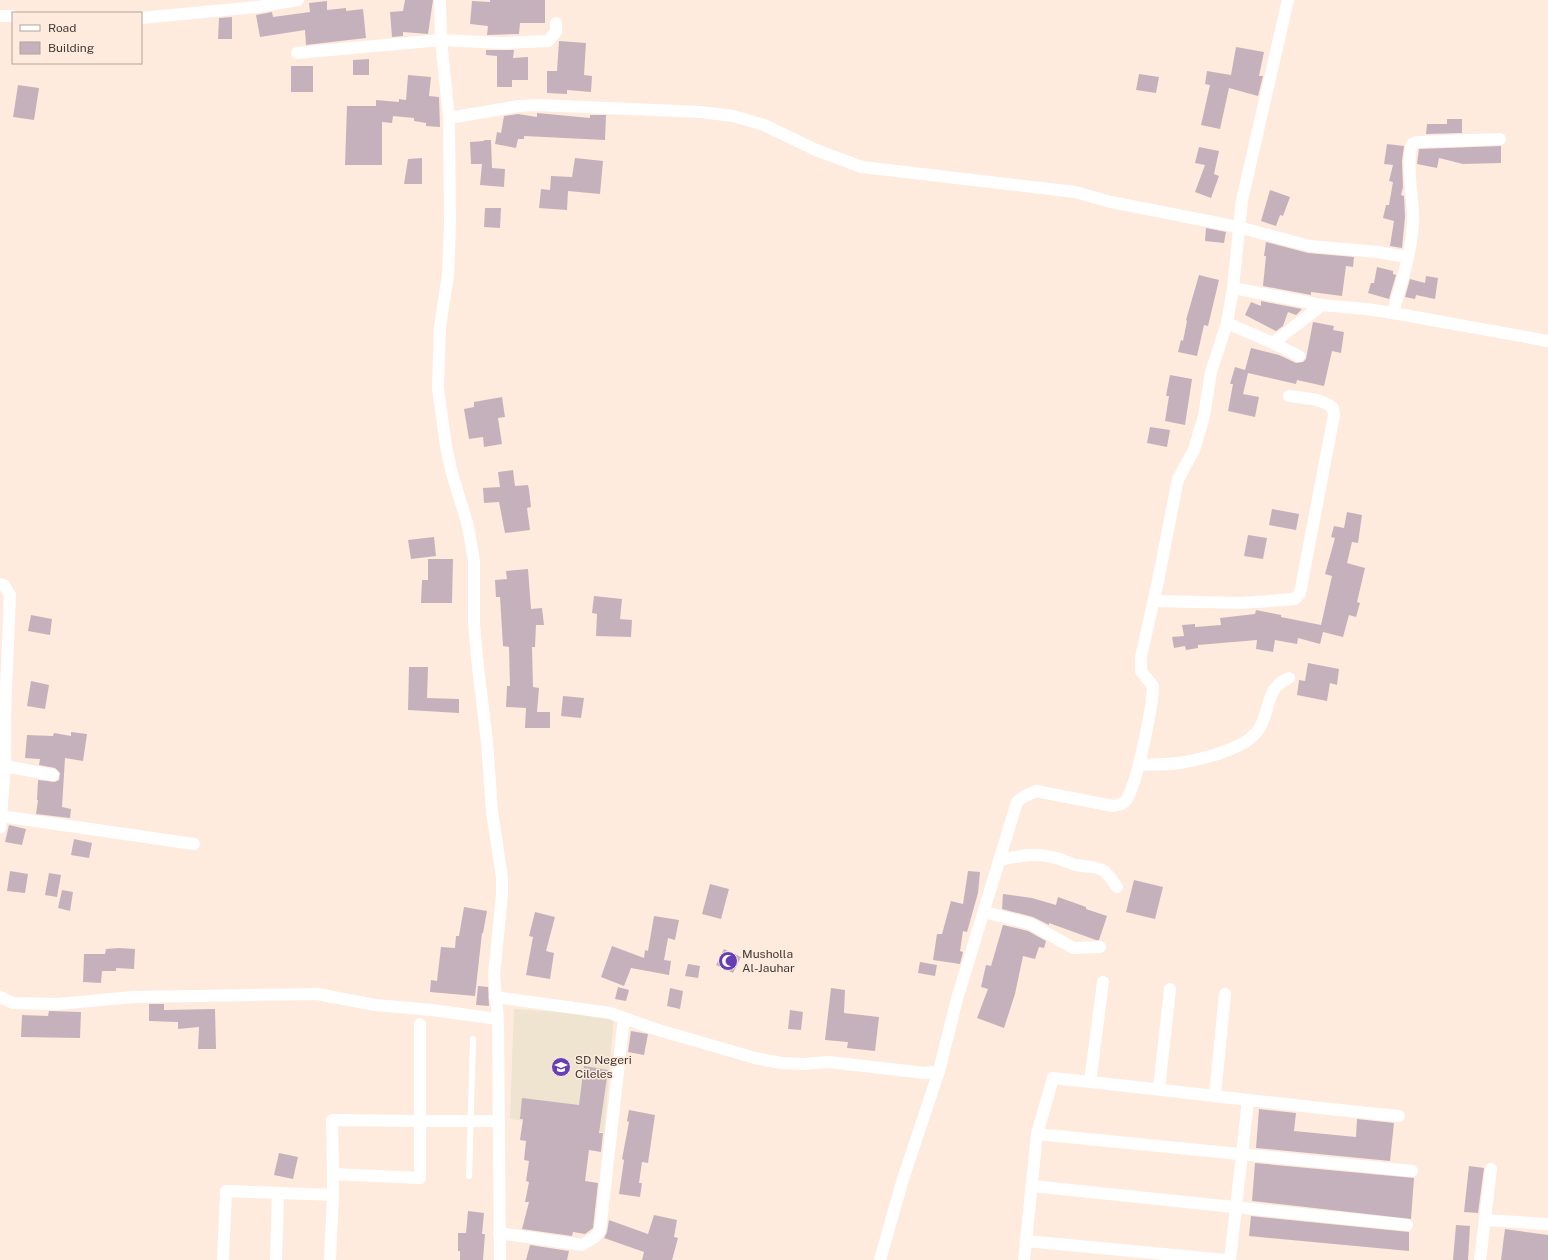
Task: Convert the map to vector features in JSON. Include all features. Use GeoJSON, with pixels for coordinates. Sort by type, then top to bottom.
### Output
{"type":"FeatureCollection","features":[{"type":"Feature","properties":{"kind":"street"},"geometry":{"type":"LineString","coordinates":[[142,18],[257,7],[298,0]]}},
{"type":"Feature","properties":{"kind":"street"},"geometry":{"type":"LineString","coordinates":[[440,0],[441,40],[449,118],[449,238],[448,275],[440,327],[438,388],[447,454],[468,526],[474,561],[474,623],[477,658],[487,743],[492,811],[502,878],[502,895],[494,975],[498,1019],[500,1260]]}},
{"type":"Feature","properties":{"kind":"street"},"geometry":{"type":"LineString","coordinates":[[880,1260],[903,1179],[939,1070],[958,999],[1017,802],[1023,797],[1036,791],[1113,806],[1121,804],[1126,800],[1139,765],[1152,686],[1141,671],[1141,657],[1178,480],[1194,450],[1204,416],[1211,372],[1227,323],[1233,288],[1238,227],[1242,200],[1288,0]]}},
{"type":"Feature","properties":{"kind":"street"},"geometry":{"type":"LineString","coordinates":[[0,16],[12,16]]}},
{"type":"Feature","properties":{"kind":"street"},"geometry":{"type":"LineString","coordinates":[[297,53],[441,40],[502,44],[548,41],[556,32],[556,23]]}},
{"type":"Feature","properties":{"kind":"street"},"geometry":{"type":"LineString","coordinates":[[449,118],[519,106],[537,105],[714,113],[734,116],[764,125],[816,150],[862,167],[1075,192],[1111,202],[1238,227],[1310,246],[1378,252],[1407,257]]}},
{"type":"Feature","properties":{"kind":"street"},"geometry":{"type":"LineString","coordinates":[[1393,313],[1407,257],[1413,217],[1410,184],[1412,144],[1418,142],[1500,139]]}},
{"type":"Feature","properties":{"kind":"street"},"geometry":{"type":"LineString","coordinates":[[1233,288],[1322,305],[1393,313],[1548,340]]}},
{"type":"Feature","properties":{"kind":"street"},"geometry":{"type":"LineString","coordinates":[[1273,343],[1322,305]]}},
{"type":"Feature","properties":{"kind":"street"},"geometry":{"type":"LineString","coordinates":[[1227,323],[1299,356]]}},
{"type":"Feature","properties":{"kind":"street"},"geometry":{"type":"LineString","coordinates":[[1154,600],[1242,603],[1295,599],[1300,593],[1334,415],[1333,408],[1328,404],[1313,399],[1290,396]]}},
{"type":"Feature","properties":{"kind":"street"},"geometry":{"type":"LineString","coordinates":[[0,584],[4,585],[10,595],[4,713],[6,766],[0,820],[194,844]]}},
{"type":"Feature","properties":{"kind":"street"},"geometry":{"type":"LineString","coordinates":[[1139,765],[1184,763],[1229,750],[1249,740],[1259,729],[1274,688],[1282,681],[1289,678]]}},
{"type":"Feature","properties":{"kind":"street"},"geometry":{"type":"LineString","coordinates":[[6,766],[53,775]]}},
{"type":"Feature","properties":{"kind":"street"},"geometry":{"type":"LineString","coordinates":[[1000,860],[1031,854],[1054,857],[1077,865],[1093,866],[1102,869],[1110,876],[1116,887]]}},
{"type":"Feature","properties":{"kind":"street"},"geometry":{"type":"LineString","coordinates":[[984,912],[1031,924],[1073,948],[1100,947]]}},
{"type":"Feature","properties":{"kind":"street"},"geometry":{"type":"LineString","coordinates":[[1090,1082],[1102,982]]}},
{"type":"Feature","properties":{"kind":"street"},"geometry":{"type":"LineString","coordinates":[[1159,1089],[1170,989]]}},
{"type":"Feature","properties":{"kind":"street"},"geometry":{"type":"LineString","coordinates":[[0,998],[13,1004],[58,1004],[133,997],[317,994],[375,1006],[432,1010],[498,1019]]}},
{"type":"Feature","properties":{"kind":"street"},"geometry":{"type":"LineString","coordinates":[[1215,1095],[1225,994]]}},
{"type":"Feature","properties":{"kind":"street"},"geometry":{"type":"LineString","coordinates":[[495,997],[610,1013],[748,1056],[781,1063],[804,1064],[829,1062],[925,1073],[939,1070]]}},
{"type":"Feature","properties":{"kind":"street"},"geometry":{"type":"LineString","coordinates":[[499,1233],[582,1245],[595,1237],[600,1231],[624,1018]]}},
{"type":"Feature","properties":{"kind":"street"},"geometry":{"type":"LineString","coordinates":[[333,1174],[420,1178],[420,1024]]}},
{"type":"Feature","properties":{"kind":"street"},"geometry":{"type":"LineString","coordinates":[[1024,1260],[1037,1134],[1053,1078],[1215,1095],[1248,1101],[1399,1116]]}},
{"type":"Feature","properties":{"kind":"street"},"geometry":{"type":"LineString","coordinates":[[1026,1241],[1228,1260],[1248,1101]]}},
{"type":"Feature","properties":{"kind":"street"},"geometry":{"type":"LineString","coordinates":[[330,1260],[333,1174],[332,1120],[498,1122]]}},
{"type":"Feature","properties":{"kind":"street"},"geometry":{"type":"LineString","coordinates":[[1037,1134],[1412,1171]]}},
{"type":"Feature","properties":{"kind":"street"},"geometry":{"type":"LineString","coordinates":[[1480,1260],[1491,1169]]}},
{"type":"Feature","properties":{"kind":"street"},"geometry":{"type":"LineString","coordinates":[[1032,1186],[1236,1206],[1407,1225]]}},
{"type":"Feature","properties":{"kind":"street"},"geometry":{"type":"LineString","coordinates":[[223,1260],[226,1191],[332,1195]]}},
{"type":"Feature","properties":{"kind":"street"},"geometry":{"type":"LineString","coordinates":[[276,1260],[278,1194]]}},
{"type":"Feature","properties":{"kind":"street"},"geometry":{"type":"LineString","coordinates":[[1485,1220],[1548,1224]]}},
{"type":"Feature","properties":{"kind":"lane"},"geometry":{"type":"LineString","coordinates":[[470,1176],[473,1039]]}},
{"type":"Feature","properties":{"kind":"shaded area","name":"SD Negeri Cileles"},"geometry":{"type":"Polygon","coordinates":[[[514,1009],[614,1016],[604,1132],[510,1119],[514,1009]]]}},
{"type":"Feature","properties":{"kind":"building"},"geometry":{"type":"Polygon","coordinates":[[[405,0],[433,0],[428,34],[403,32],[403,36],[392,37],[390,12],[403,11],[405,0]]]}},
{"type":"Feature","properties":{"kind":"building"},"geometry":{"type":"Polygon","coordinates":[[[490,0],[545,0],[545,23],[520,23],[519,34],[487,35],[488,26],[470,24],[472,1],[490,2],[490,0]]]}},
{"type":"Feature","properties":{"kind":"building"},"geometry":{"type":"Polygon","coordinates":[[[327,1],[327,10],[346,8],[346,11],[363,9],[366,38],[306,45],[305,30],[260,37],[256,15],[272,12],[273,17],[310,12],[309,3],[327,1]]]}},
{"type":"Feature","properties":{"kind":"building"},"geometry":{"type":"Polygon","coordinates":[[[232,17],[232,39],[218,39],[219,18],[232,17]]]}},
{"type":"Feature","properties":{"kind":"building"},"geometry":{"type":"Polygon","coordinates":[[[559,41],[586,43],[584,75],[592,76],[591,92],[567,90],[567,94],[547,93],[547,71],[557,71],[559,41]]]}},
{"type":"Feature","properties":{"kind":"building"},"geometry":{"type":"Polygon","coordinates":[[[1236,47],[1264,52],[1259,76],[1263,76],[1258,96],[1229,88],[1220,129],[1201,125],[1210,85],[1205,84],[1207,71],[1231,75],[1236,47]]]}},
{"type":"Feature","properties":{"kind":"building"},"geometry":{"type":"Polygon","coordinates":[[[486,50],[514,50],[513,58],[528,57],[528,80],[512,80],[512,87],[497,87],[497,56],[486,55],[486,50]]]}},
{"type":"Feature","properties":{"kind":"building"},"geometry":{"type":"Polygon","coordinates":[[[369,59],[369,75],[353,75],[353,60],[369,59]]]}},
{"type":"Feature","properties":{"kind":"building"},"geometry":{"type":"Polygon","coordinates":[[[291,66],[313,66],[313,92],[291,92],[291,66]]]}},
{"type":"Feature","properties":{"kind":"building"},"geometry":{"type":"Polygon","coordinates":[[[1139,74],[1159,77],[1156,93],[1136,90],[1139,74]]]}},
{"type":"Feature","properties":{"kind":"building"},"geometry":{"type":"Polygon","coordinates":[[[408,75],[431,77],[429,96],[439,97],[440,127],[426,126],[426,123],[414,121],[414,118],[393,116],[392,123],[382,122],[382,165],[345,165],[347,106],[376,106],[376,100],[399,102],[399,99],[406,100],[408,75]]]}},
{"type":"Feature","properties":{"kind":"building"},"geometry":{"type":"Polygon","coordinates":[[[18,85],[39,88],[34,120],[13,117],[18,85]]]}},
{"type":"Feature","properties":{"kind":"building"},"geometry":{"type":"Polygon","coordinates":[[[537,113],[590,118],[590,115],[606,115],[605,140],[524,136],[524,139],[518,139],[516,148],[495,144],[497,132],[501,133],[504,116],[518,114],[537,117],[537,113]]]}},
{"type":"Feature","properties":{"kind":"building"},"geometry":{"type":"Polygon","coordinates":[[[1447,119],[1462,119],[1462,133],[1426,134],[1427,124],[1447,124],[1447,119]]]}},
{"type":"Feature","properties":{"kind":"building"},"geometry":{"type":"Polygon","coordinates":[[[491,140],[492,168],[505,169],[504,187],[480,185],[482,164],[471,164],[470,142],[491,140]]]}},
{"type":"Feature","properties":{"kind":"building"},"geometry":{"type":"Polygon","coordinates":[[[1387,144],[1404,146],[1402,161],[1403,187],[1401,195],[1404,196],[1405,217],[1402,248],[1390,246],[1394,221],[1383,218],[1386,205],[1389,205],[1393,182],[1389,181],[1393,165],[1384,164],[1387,144]]]}},
{"type":"Feature","properties":{"kind":"building"},"geometry":{"type":"Polygon","coordinates":[[[1501,146],[1501,163],[1463,164],[1439,158],[1437,168],[1417,164],[1419,149],[1501,146]]]}},
{"type":"Feature","properties":{"kind":"building"},"geometry":{"type":"Polygon","coordinates":[[[1199,147],[1219,151],[1214,174],[1219,176],[1211,198],[1195,192],[1205,165],[1195,163],[1199,147]]]}},
{"type":"Feature","properties":{"kind":"building"},"geometry":{"type":"Polygon","coordinates":[[[422,158],[422,184],[404,184],[408,159],[422,158]]]}},
{"type":"Feature","properties":{"kind":"building"},"geometry":{"type":"Polygon","coordinates":[[[575,158],[603,161],[600,194],[568,191],[567,210],[539,208],[541,189],[550,190],[551,176],[572,177],[575,158]]]}},
{"type":"Feature","properties":{"kind":"building"},"geometry":{"type":"Polygon","coordinates":[[[1270,190],[1290,197],[1283,216],[1280,215],[1276,226],[1261,221],[1270,190]]]}},
{"type":"Feature","properties":{"kind":"building"},"geometry":{"type":"Polygon","coordinates":[[[485,208],[501,208],[500,228],[484,227],[485,208]]]}},
{"type":"Feature","properties":{"kind":"building"},"geometry":{"type":"Polygon","coordinates":[[[1206,228],[1226,232],[1224,243],[1205,241],[1206,228]]]}},
{"type":"Feature","properties":{"kind":"building"},"geometry":{"type":"Polygon","coordinates":[[[1266,242],[1308,253],[1354,257],[1353,267],[1346,266],[1342,296],[1311,292],[1311,295],[1263,286],[1266,242]]]}},
{"type":"Feature","properties":{"kind":"building"},"geometry":{"type":"Polygon","coordinates":[[[1377,267],[1393,271],[1393,274],[1396,275],[1389,299],[1368,293],[1371,283],[1374,283],[1377,267]]]}},
{"type":"Feature","properties":{"kind":"building"},"geometry":{"type":"Polygon","coordinates":[[[1199,275],[1219,280],[1208,326],[1204,325],[1197,356],[1178,352],[1181,340],[1183,341],[1186,320],[1199,275]]]}},
{"type":"Feature","properties":{"kind":"building"},"geometry":{"type":"Polygon","coordinates":[[[1426,276],[1438,278],[1435,299],[1416,295],[1415,299],[1405,297],[1410,279],[1425,283],[1426,276]]]}},
{"type":"Feature","properties":{"kind":"building"},"geometry":{"type":"Polygon","coordinates":[[[1261,301],[1302,309],[1296,315],[1288,312],[1283,326],[1276,331],[1245,315],[1251,302],[1261,306],[1261,301]]]}},
{"type":"Feature","properties":{"kind":"building"},"geometry":{"type":"Polygon","coordinates":[[[1313,322],[1334,326],[1333,330],[1344,332],[1341,353],[1332,351],[1324,386],[1297,380],[1296,384],[1248,373],[1243,394],[1259,397],[1255,417],[1228,411],[1233,384],[1230,384],[1235,367],[1245,370],[1251,348],[1279,355],[1296,363],[1303,362],[1306,359],[1313,322]]]}},
{"type":"Feature","properties":{"kind":"building"},"geometry":{"type":"Polygon","coordinates":[[[1170,375],[1192,379],[1185,425],[1165,421],[1169,396],[1166,396],[1170,375]]]}},
{"type":"Feature","properties":{"kind":"building"},"geometry":{"type":"Polygon","coordinates":[[[502,397],[505,417],[498,418],[502,444],[484,447],[483,437],[469,439],[464,409],[474,407],[474,402],[502,397]]]}},
{"type":"Feature","properties":{"kind":"building"},"geometry":{"type":"Polygon","coordinates":[[[1150,427],[1170,430],[1167,447],[1147,443],[1150,427]]]}},
{"type":"Feature","properties":{"kind":"building"},"geometry":{"type":"Polygon","coordinates":[[[513,470],[515,486],[528,485],[531,507],[527,508],[530,530],[505,533],[499,502],[484,503],[483,488],[500,487],[498,472],[513,470]]]}},
{"type":"Feature","properties":{"kind":"building"},"geometry":{"type":"Polygon","coordinates":[[[1272,509],[1299,514],[1296,530],[1269,525],[1272,509]]]}},
{"type":"Feature","properties":{"kind":"building"},"geometry":{"type":"Polygon","coordinates":[[[1347,512],[1362,515],[1358,543],[1352,542],[1347,563],[1365,568],[1357,602],[1360,603],[1356,617],[1349,615],[1343,637],[1323,632],[1320,644],[1298,638],[1297,644],[1275,640],[1273,652],[1256,649],[1257,640],[1198,645],[1198,648],[1186,650],[1185,646],[1174,648],[1172,637],[1184,636],[1182,625],[1195,624],[1195,627],[1221,625],[1220,618],[1255,614],[1256,610],[1321,625],[1332,576],[1325,574],[1335,538],[1331,537],[1334,526],[1344,528],[1347,512]]]}},
{"type":"Feature","properties":{"kind":"building"},"geometry":{"type":"Polygon","coordinates":[[[1248,535],[1267,538],[1263,559],[1244,556],[1248,535]]]}},
{"type":"Feature","properties":{"kind":"building"},"geometry":{"type":"Polygon","coordinates":[[[434,537],[436,556],[411,559],[408,540],[434,537]]]}},
{"type":"Feature","properties":{"kind":"building"},"geometry":{"type":"Polygon","coordinates":[[[428,559],[453,559],[452,603],[421,603],[422,580],[428,580],[428,559]]]}},
{"type":"Feature","properties":{"kind":"building"},"geometry":{"type":"Polygon","coordinates":[[[528,569],[531,609],[542,608],[544,625],[536,625],[535,647],[532,647],[533,687],[539,688],[537,712],[550,712],[550,728],[525,728],[526,708],[506,707],[507,686],[510,686],[509,647],[503,646],[500,597],[496,597],[495,580],[507,579],[506,571],[528,569]]]}},
{"type":"Feature","properties":{"kind":"building"},"geometry":{"type":"Polygon","coordinates":[[[594,596],[622,599],[620,619],[632,620],[631,637],[596,636],[597,614],[592,613],[594,596]]]}},
{"type":"Feature","properties":{"kind":"building"},"geometry":{"type":"Polygon","coordinates":[[[31,615],[52,619],[50,635],[28,631],[31,615]]]}},
{"type":"Feature","properties":{"kind":"building"},"geometry":{"type":"Polygon","coordinates":[[[1308,663],[1339,669],[1337,685],[1330,683],[1327,701],[1297,695],[1299,680],[1305,681],[1308,663]]]}},
{"type":"Feature","properties":{"kind":"building"},"geometry":{"type":"Polygon","coordinates":[[[409,667],[428,667],[427,698],[459,699],[459,713],[408,710],[409,667]]]}},
{"type":"Feature","properties":{"kind":"building"},"geometry":{"type":"Polygon","coordinates":[[[31,681],[49,685],[45,709],[27,706],[31,681]]]}},
{"type":"Feature","properties":{"kind":"building"},"geometry":{"type":"Polygon","coordinates":[[[563,696],[584,698],[581,718],[561,716],[563,696]]]}},
{"type":"Feature","properties":{"kind":"building"},"geometry":{"type":"Polygon","coordinates":[[[71,732],[87,734],[83,761],[65,758],[62,807],[71,809],[70,818],[36,814],[38,780],[55,782],[59,780],[60,773],[55,768],[39,765],[40,759],[25,758],[27,735],[53,736],[54,733],[71,736],[71,732]]]}},
{"type":"Feature","properties":{"kind":"building"},"geometry":{"type":"Polygon","coordinates":[[[9,825],[26,829],[22,845],[5,842],[9,825]]]}},
{"type":"Feature","properties":{"kind":"building"},"geometry":{"type":"Polygon","coordinates":[[[74,839],[92,843],[89,858],[71,855],[74,839]]]}},
{"type":"Feature","properties":{"kind":"building"},"geometry":{"type":"Polygon","coordinates":[[[10,871],[28,874],[25,893],[7,891],[10,871]]]}},
{"type":"Feature","properties":{"kind":"building"},"geometry":{"type":"Polygon","coordinates":[[[968,871],[980,872],[978,893],[967,932],[963,931],[960,951],[963,952],[960,964],[933,960],[937,934],[942,934],[951,901],[963,904],[968,871]]]}},
{"type":"Feature","properties":{"kind":"building"},"geometry":{"type":"Polygon","coordinates":[[[49,873],[61,875],[57,897],[45,895],[49,873]]]}},
{"type":"Feature","properties":{"kind":"building"},"geometry":{"type":"Polygon","coordinates":[[[1134,880],[1163,887],[1155,919],[1126,912],[1134,880]]]}},
{"type":"Feature","properties":{"kind":"building"},"geometry":{"type":"Polygon","coordinates":[[[710,884],[729,889],[721,919],[702,914],[710,884]]]}},
{"type":"Feature","properties":{"kind":"building"},"geometry":{"type":"Polygon","coordinates":[[[62,890],[73,892],[70,911],[58,908],[62,890]]]}},
{"type":"Feature","properties":{"kind":"building"},"geometry":{"type":"Polygon","coordinates":[[[1003,894],[1032,898],[1056,905],[1058,897],[1107,916],[1099,940],[1049,923],[1049,925],[1033,917],[1002,909],[1003,894]]]}},
{"type":"Feature","properties":{"kind":"building"},"geometry":{"type":"Polygon","coordinates":[[[464,907],[487,911],[482,933],[475,996],[430,992],[431,980],[437,981],[441,947],[455,948],[456,936],[459,936],[464,907]]]}},
{"type":"Feature","properties":{"kind":"building"},"geometry":{"type":"Polygon","coordinates":[[[535,912],[555,917],[546,951],[554,953],[550,979],[526,975],[533,937],[529,936],[535,912]]]}},
{"type":"Feature","properties":{"kind":"building"},"geometry":{"type":"Polygon","coordinates":[[[654,916],[679,920],[675,940],[668,938],[664,960],[671,961],[669,975],[631,968],[624,986],[601,977],[612,946],[644,958],[645,950],[648,951],[654,916]]]}},
{"type":"Feature","properties":{"kind":"building"},"geometry":{"type":"Polygon","coordinates":[[[1003,925],[1028,931],[1046,941],[1044,948],[1039,947],[1035,959],[1023,956],[1015,994],[1004,1028],[977,1018],[988,989],[981,987],[986,965],[991,966],[1003,925]]]}},
{"type":"Feature","properties":{"kind":"building"},"geometry":{"type":"Polygon","coordinates":[[[106,949],[135,949],[134,969],[116,968],[116,971],[102,971],[101,983],[83,982],[84,954],[105,954],[106,949]]]}},
{"type":"Feature","properties":{"kind":"building","name":"Musholla Al-Jauhar"},"geometry":{"type":"Polygon","coordinates":[[[724,949],[741,957],[733,973],[716,965],[724,949]]]}},
{"type":"Feature","properties":{"kind":"building"},"geometry":{"type":"Polygon","coordinates":[[[920,962],[937,965],[935,976],[918,973],[920,962]]]}},
{"type":"Feature","properties":{"kind":"building"},"geometry":{"type":"Polygon","coordinates":[[[688,964],[700,966],[698,978],[685,976],[688,964]]]}},
{"type":"Feature","properties":{"kind":"building"},"geometry":{"type":"Polygon","coordinates":[[[478,986],[488,987],[489,1006],[476,1005],[478,986]]]}},
{"type":"Feature","properties":{"kind":"building"},"geometry":{"type":"Polygon","coordinates":[[[618,987],[629,990],[626,1001],[615,999],[618,987]]]}},
{"type":"Feature","properties":{"kind":"building"},"geometry":{"type":"Polygon","coordinates":[[[670,988],[683,991],[680,1009],[667,1006],[670,988]]]}},
{"type":"Feature","properties":{"kind":"building"},"geometry":{"type":"Polygon","coordinates":[[[831,988],[845,990],[844,1013],[879,1017],[875,1051],[847,1048],[848,1042],[825,1040],[831,988]]]}},
{"type":"Feature","properties":{"kind":"building"},"geometry":{"type":"Polygon","coordinates":[[[149,1004],[164,1004],[164,1010],[215,1009],[216,1049],[198,1049],[199,1027],[178,1029],[178,1022],[149,1021],[149,1004]]]}},
{"type":"Feature","properties":{"kind":"building"},"geometry":{"type":"Polygon","coordinates":[[[790,1010],[803,1012],[801,1030],[788,1029],[790,1010]]]}},
{"type":"Feature","properties":{"kind":"building"},"geometry":{"type":"Polygon","coordinates":[[[49,1011],[81,1012],[80,1038],[21,1037],[22,1015],[48,1016],[49,1011]]]}},
{"type":"Feature","properties":{"kind":"building"},"geometry":{"type":"Polygon","coordinates":[[[631,1031],[648,1034],[644,1055],[628,1052],[631,1031]]]}},
{"type":"Feature","properties":{"kind":"building"},"geometry":{"type":"Polygon","coordinates":[[[584,1066],[608,1070],[599,1133],[603,1133],[601,1152],[589,1150],[585,1181],[598,1183],[593,1228],[585,1234],[573,1232],[572,1236],[522,1229],[529,1202],[525,1202],[529,1182],[526,1181],[529,1161],[524,1160],[526,1141],[520,1140],[523,1119],[520,1119],[522,1098],[579,1105],[584,1066]]]}},
{"type":"Feature","properties":{"kind":"building"},"geometry":{"type":"Polygon","coordinates":[[[1259,1109],[1296,1113],[1294,1131],[1356,1137],[1357,1119],[1394,1123],[1390,1161],[1256,1148],[1259,1109]]]}},
{"type":"Feature","properties":{"kind":"building"},"geometry":{"type":"Polygon","coordinates":[[[629,1110],[655,1115],[648,1163],[642,1162],[639,1183],[642,1183],[640,1197],[619,1194],[624,1160],[622,1159],[629,1122],[627,1121],[629,1110]]]}},
{"type":"Feature","properties":{"kind":"building"},"geometry":{"type":"Polygon","coordinates":[[[279,1153],[298,1157],[293,1179],[274,1175],[279,1153]]]}},
{"type":"Feature","properties":{"kind":"building"},"geometry":{"type":"Polygon","coordinates":[[[1255,1163],[1414,1178],[1411,1219],[1252,1201],[1255,1163]]]}},
{"type":"Feature","properties":{"kind":"building"},"geometry":{"type":"Polygon","coordinates":[[[1469,1166],[1484,1168],[1478,1213],[1464,1212],[1469,1166]]]}},
{"type":"Feature","properties":{"kind":"building"},"geometry":{"type":"Polygon","coordinates":[[[468,1211],[484,1213],[482,1234],[485,1234],[483,1260],[460,1260],[460,1251],[458,1251],[458,1233],[466,1233],[468,1211]]]}},
{"type":"Feature","properties":{"kind":"building"},"geometry":{"type":"Polygon","coordinates":[[[654,1215],[677,1220],[674,1237],[678,1238],[672,1260],[642,1260],[644,1252],[604,1238],[607,1232],[609,1220],[648,1234],[654,1215]]]}},
{"type":"Feature","properties":{"kind":"building"},"geometry":{"type":"Polygon","coordinates":[[[1251,1216],[1409,1232],[1409,1251],[1249,1236],[1251,1216]]]}},
{"type":"Feature","properties":{"kind":"building"},"geometry":{"type":"Polygon","coordinates":[[[1456,1225],[1470,1226],[1468,1260],[1453,1260],[1456,1225]]]}},
{"type":"Feature","properties":{"kind":"building"},"geometry":{"type":"Polygon","coordinates":[[[1505,1229],[1548,1235],[1548,1260],[1501,1260],[1505,1229]]]}},
{"type":"Feature","properties":{"kind":"building"},"geometry":{"type":"Polygon","coordinates":[[[530,1245],[569,1251],[567,1260],[526,1260],[530,1245]]]}},
{"type":"Feature","properties":{"kind":"place","name":"Musholla Al-Jauhar"},"geometry":{"type":"Point","coordinates":[728,961]}},
{"type":"Feature","properties":{"kind":"place","name":"SD Negeri Cileles"},"geometry":{"type":"Point","coordinates":[561,1067]}}]}
